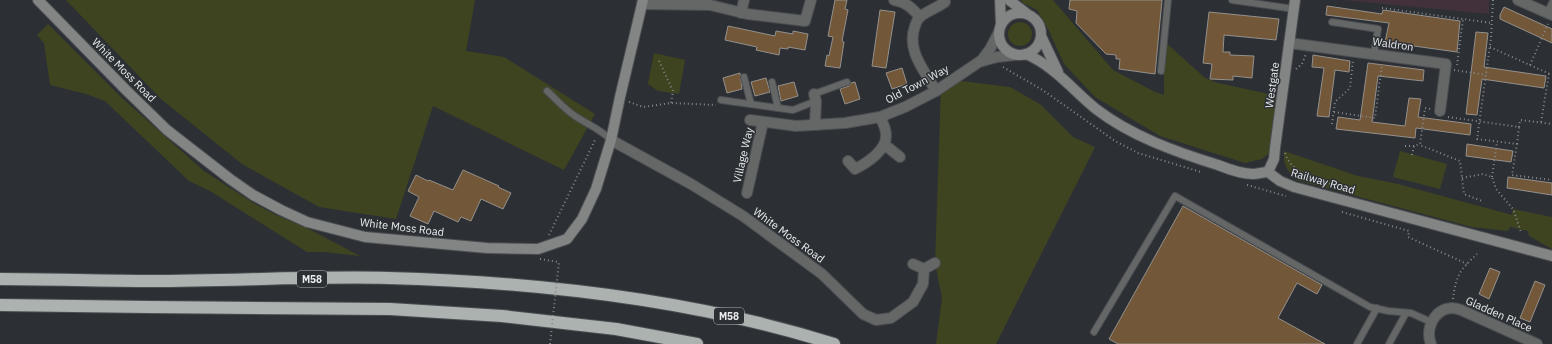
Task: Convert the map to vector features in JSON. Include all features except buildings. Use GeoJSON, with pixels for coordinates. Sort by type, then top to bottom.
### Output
{"type":"FeatureCollection","features":[{"type":"Feature","properties":{"kind":"highway","name":"M58"},"geometry":{"type":"LineString","coordinates":[[0,278],[152,281],[387,278],[506,284],[631,298],[732,317],[834,344]]}},
{"type":"Feature","properties":{"kind":"highway"},"geometry":{"type":"LineString","coordinates":[[0,304],[148,308],[390,308],[502,316],[593,326],[697,344]]}},
{"type":"Feature","properties":{"kind":"street","name":"White Moss Road"},"geometry":{"type":"LineString","coordinates":[[38,0],[167,130],[230,179],[253,195],[281,210],[307,222],[366,237],[487,248],[538,249],[567,239],[582,219],[596,189],[611,140],[642,2]]}},
{"type":"Feature","properties":{"kind":"street"},"geometry":{"type":"LineString","coordinates":[[741,12],[744,0]]}},
{"type":"Feature","properties":{"kind":"street"},"geometry":{"type":"LineString","coordinates":[[642,2],[710,5],[741,12],[806,21],[812,0]]}},
{"type":"Feature","properties":{"kind":"street"},"geometry":{"type":"LineString","coordinates":[[894,0],[908,4],[920,17]]}},
{"type":"Feature","properties":{"kind":"street"},"geometry":{"type":"LineString","coordinates":[[1000,0],[1000,28],[1002,45],[1005,49],[1015,55],[1026,54],[1037,48],[1041,36],[1041,29],[1038,22],[1033,17],[1014,6],[1009,0]]}},
{"type":"Feature","properties":{"kind":"street"},"geometry":{"type":"LineString","coordinates":[[1518,0],[1549,17]]}},
{"type":"Feature","properties":{"kind":"street"},"geometry":{"type":"LineString","coordinates":[[936,91],[914,53],[912,46],[913,31],[920,17],[946,2]]}},
{"type":"Feature","properties":{"kind":"street","name":"Westgate"},"geometry":{"type":"LineString","coordinates":[[1268,172],[1274,159],[1294,4]]}},
{"type":"Feature","properties":{"kind":"street"},"geometry":{"type":"LineString","coordinates":[[1000,28],[1005,20],[1015,14],[1027,14]]}},
{"type":"Feature","properties":{"kind":"street","name":"Old Town Way"},"geometry":{"type":"LineString","coordinates":[[979,62],[990,49],[1000,28]]}},
{"type":"Feature","properties":{"kind":"street"},"geometry":{"type":"LineString","coordinates":[[1041,36],[1054,66],[1062,78]]}},
{"type":"Feature","properties":{"kind":"street","name":"Waldron"},"geometry":{"type":"LineString","coordinates":[[1290,43],[1446,64],[1445,69]]}},
{"type":"Feature","properties":{"kind":"street"},"geometry":{"type":"LineString","coordinates":[[1026,54],[1043,63],[1098,110],[1117,122],[1160,144],[1183,154],[1228,169],[1252,174],[1268,172]]}},
{"type":"Feature","properties":{"kind":"street","name":"Old Town Way"},"geometry":{"type":"LineString","coordinates":[[750,120],[796,126],[845,123],[880,117],[906,107],[936,91],[979,62],[997,56],[1015,55]]}},
{"type":"Feature","properties":{"kind":"street"},"geometry":{"type":"LineString","coordinates":[[1440,111],[1445,69]]}},
{"type":"Feature","properties":{"kind":"street"},"geometry":{"type":"LineString","coordinates":[[815,98],[815,125]]}},
{"type":"Feature","properties":{"kind":"street"},"geometry":{"type":"LineString","coordinates":[[852,169],[863,165],[884,145],[886,136],[885,127],[880,117]]}},
{"type":"Feature","properties":{"kind":"street","name":"Village Way"},"geometry":{"type":"LineString","coordinates":[[747,194],[763,122]]}},
{"type":"Feature","properties":{"kind":"street","name":"White Moss Road"},"geometry":{"type":"LineString","coordinates":[[611,140],[692,184],[743,216],[822,274],[863,314],[876,320],[891,318],[913,302],[923,284],[924,269]]}},
{"type":"Feature","properties":{"kind":"street"},"geometry":{"type":"LineString","coordinates":[[884,145],[900,157]]}},
{"type":"Feature","properties":{"kind":"street","name":"Railway Road"},"geometry":{"type":"LineString","coordinates":[[1268,172],[1280,181],[1294,187],[1552,256]]}},
{"type":"Feature","properties":{"kind":"street"},"geometry":{"type":"LineString","coordinates":[[913,264],[924,269],[935,264]]}},
{"type":"Feature","properties":{"kind":"street","name":"Gladden Place"},"geometry":{"type":"LineString","coordinates":[[1431,322],[1436,315],[1444,310],[1452,308],[1461,310],[1537,344]]}},
{"type":"Feature","properties":{"kind":"street"},"geometry":{"type":"LineString","coordinates":[[1431,322],[1429,339],[1431,344]]}},
{"type":"Feature","properties":{"kind":"lane"},"geometry":{"type":"LineString","coordinates":[[1161,71],[1168,0]]}},
{"type":"Feature","properties":{"kind":"lane"},"geometry":{"type":"LineString","coordinates":[[1232,0],[1294,4]]}},
{"type":"Feature","properties":{"kind":"lane"},"geometry":{"type":"LineString","coordinates":[[1549,17],[1552,3]]}},
{"type":"Feature","properties":{"kind":"lane"},"geometry":{"type":"LineString","coordinates":[[1332,22],[1378,29],[1379,55]]}},
{"type":"Feature","properties":{"kind":"lane"},"geometry":{"type":"LineString","coordinates":[[744,77],[751,104]]}},
{"type":"Feature","properties":{"kind":"lane"},"geometry":{"type":"LineString","coordinates":[[772,82],[778,108]]}},
{"type":"Feature","properties":{"kind":"lane"},"geometry":{"type":"LineString","coordinates":[[719,103],[751,104],[793,110],[847,82]]}},
{"type":"Feature","properties":{"kind":"lane"},"geometry":{"type":"LineString","coordinates":[[547,91],[566,110],[600,130],[611,140]]}},
{"type":"Feature","properties":{"kind":"lane"},"geometry":{"type":"LineString","coordinates":[[1094,332],[1175,196],[1370,307],[1411,313],[1431,322]]}},
{"type":"Feature","properties":{"kind":"lane"},"geometry":{"type":"LineString","coordinates":[[1357,344],[1377,308]]}},
{"type":"Feature","properties":{"kind":"lane"},"geometry":{"type":"LineString","coordinates":[[1389,344],[1406,313]]}},
{"type":"Feature","properties":{"kind":"path"},"geometry":{"type":"LineString","coordinates":[[1493,0],[1490,47],[1477,139],[1517,144]]}},
{"type":"Feature","properties":{"kind":"path"},"geometry":{"type":"LineString","coordinates":[[1382,8],[1492,23]]}},
{"type":"Feature","properties":{"kind":"path"},"geometry":{"type":"LineString","coordinates":[[1530,65],[1549,17]]}},
{"type":"Feature","properties":{"kind":"path"},"geometry":{"type":"LineString","coordinates":[[1456,70],[1463,19]]}},
{"type":"Feature","properties":{"kind":"path"},"geometry":{"type":"LineString","coordinates":[[1294,70],[1302,64],[1307,45]]}},
{"type":"Feature","properties":{"kind":"path"},"geometry":{"type":"LineString","coordinates":[[1490,47],[1552,75]]}},
{"type":"Feature","properties":{"kind":"path"},"geometry":{"type":"LineString","coordinates":[[1332,124],[1335,102],[1350,88],[1354,51]]}},
{"type":"Feature","properties":{"kind":"path"},"geometry":{"type":"LineString","coordinates":[[1334,112],[1375,118],[1379,55]]}},
{"type":"Feature","properties":{"kind":"path"},"geometry":{"type":"LineString","coordinates":[[659,61],[673,91],[671,103]]}},
{"type":"Feature","properties":{"kind":"path"},"geometry":{"type":"LineString","coordinates":[[1445,69],[1486,75]]}},
{"type":"Feature","properties":{"kind":"path"},"geometry":{"type":"LineString","coordinates":[[1541,122],[1548,74]]}},
{"type":"Feature","properties":{"kind":"path"},"geometry":{"type":"LineString","coordinates":[[620,97],[632,104],[643,107],[671,103],[719,103]]}},
{"type":"Feature","properties":{"kind":"path"},"geometry":{"type":"LineString","coordinates":[[1420,144],[1425,108],[1440,111],[1446,116],[1519,127]]}},
{"type":"Feature","properties":{"kind":"path"},"geometry":{"type":"LineString","coordinates":[[1552,124],[1520,120],[1512,175],[1552,180]]}},
{"type":"Feature","properties":{"kind":"path"},"geometry":{"type":"LineString","coordinates":[[543,247],[600,130]]}},
{"type":"Feature","properties":{"kind":"path"},"geometry":{"type":"LineString","coordinates":[[1498,142],[1492,177],[1496,189],[1513,209],[1520,232]]}},
{"type":"Feature","properties":{"kind":"path"},"geometry":{"type":"LineString","coordinates":[[1406,146],[1420,144],[1460,161],[1464,194],[1482,201]]}},
{"type":"Feature","properties":{"kind":"path"},"geometry":{"type":"LineString","coordinates":[[1412,155],[1414,146]]}},
{"type":"Feature","properties":{"kind":"path"},"geometry":{"type":"LineString","coordinates":[[1284,150],[1290,162],[1298,171],[1310,177],[1349,189],[1342,212]]}},
{"type":"Feature","properties":{"kind":"path"},"geometry":{"type":"LineString","coordinates":[[1462,178],[1483,174],[1492,177]]}},
{"type":"Feature","properties":{"kind":"path"},"geometry":{"type":"LineString","coordinates":[[1452,308],[1454,284],[1461,269],[1477,254]]}},
{"type":"Feature","properties":{"kind":"path"},"geometry":{"type":"LineString","coordinates":[[550,344],[559,262]]}},
{"type":"Feature","properties":{"kind":"shaded area"},"geometry":{"type":"Polygon","coordinates":[[[1343,0],[1489,0],[1489,14],[1343,0]]]}},
{"type":"Feature","properties":{"kind":"green space"},"geometry":{"type":"Polygon","coordinates":[[[66,0],[475,0],[466,51],[504,57],[595,114],[564,170],[433,106],[396,219],[319,207],[242,164],[161,99],[66,0]]]}},
{"type":"Feature","properties":{"kind":"green space"},"geometry":{"type":"Polygon","coordinates":[[[1021,0],[1053,0],[1113,70],[1155,92],[1164,95],[1164,41],[1205,78],[1218,83],[1282,97],[1275,148],[1262,159],[1245,163],[1160,136],[1095,97],[1064,64],[1048,29],[1037,10],[1023,3],[1021,0]]]}},
{"type":"Feature","properties":{"kind":"green space"},"geometry":{"type":"Polygon","coordinates":[[[1020,22],[1025,23],[1031,29],[1031,39],[1025,45],[1020,46],[1015,45],[1009,39],[1008,34],[1009,29],[1015,23],[1020,22]]]}},
{"type":"Feature","properties":{"kind":"green space"},"geometry":{"type":"Polygon","coordinates":[[[48,24],[122,98],[204,171],[250,201],[278,216],[305,227],[360,256],[324,252],[307,252],[210,191],[189,181],[105,101],[86,94],[50,85],[44,43],[37,35],[48,24]]]}},
{"type":"Feature","properties":{"kind":"green space"},"geometry":{"type":"Polygon","coordinates":[[[654,53],[685,60],[679,94],[658,91],[648,84],[654,53]]]}},
{"type":"Feature","properties":{"kind":"green space"},"geometry":{"type":"Polygon","coordinates":[[[953,80],[1010,87],[1040,104],[1073,137],[1095,147],[996,344],[936,344],[942,298],[935,263],[941,88],[953,80]]]}},
{"type":"Feature","properties":{"kind":"green space"},"geometry":{"type":"Polygon","coordinates":[[[1284,151],[1358,176],[1398,184],[1512,215],[1513,209],[1552,217],[1552,249],[1529,236],[1528,231],[1510,227],[1508,231],[1472,227],[1296,180],[1286,167],[1284,151]]]}},
{"type":"Feature","properties":{"kind":"green space"},"geometry":{"type":"Polygon","coordinates":[[[1400,151],[1447,164],[1440,189],[1393,177],[1400,151]]]}}]}
